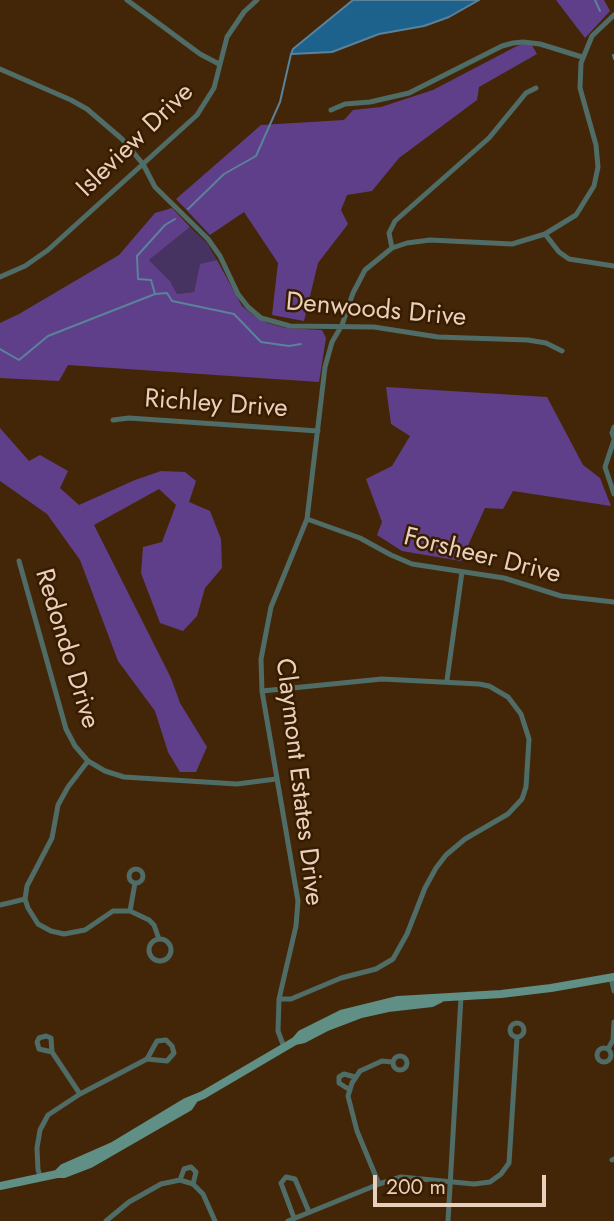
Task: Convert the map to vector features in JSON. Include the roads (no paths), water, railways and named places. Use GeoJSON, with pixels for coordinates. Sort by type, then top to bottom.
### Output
{"type":"FeatureCollection","features":[{"type":"Feature","properties":{"kind":"main road"},"geometry":{"type":"LineString","coordinates":[[0,1186],[69,1173],[107,1155],[295,1041],[351,1017],[388,1008],[432,1003],[440,999],[551,988],[612,977]]}},
{"type":"Feature","properties":{"kind":"street"},"geometry":{"type":"LineString","coordinates":[[127,0],[200,54],[219,64]]}},
{"type":"Feature","properties":{"kind":"street","name":"Isleview Drive"},"geometry":{"type":"LineString","coordinates":[[0,277],[25,266],[48,250],[205,106],[214,88],[219,64],[233,26],[257,0]]}},
{"type":"Feature","properties":{"kind":"street"},"geometry":{"type":"LineString","coordinates":[[331,110],[345,104],[385,100],[409,93],[513,43],[533,42],[582,57],[592,36],[614,15]]}},
{"type":"Feature","properties":{"kind":"street","name":"Claymont Estates Drive"},"geometry":{"type":"LineString","coordinates":[[284,1048],[278,1031],[279,999],[298,912],[262,691],[261,648],[267,620],[307,519],[325,368],[352,293],[365,270],[392,248],[430,240],[512,244],[545,234],[576,215],[589,197],[597,175],[596,145],[580,88],[582,57]]}},
{"type":"Feature","properties":{"kind":"street","name":"Denwoods Drive"},"geometry":{"type":"LineString","coordinates":[[0,69],[56,92],[87,109],[122,139],[142,164],[155,187],[208,239],[220,256],[238,294],[255,313],[269,321],[290,326],[374,327],[438,337],[528,340],[546,343],[562,351]]}},
{"type":"Feature","properties":{"kind":"street"},"geometry":{"type":"LineString","coordinates":[[392,248],[389,233],[396,221],[489,138],[526,93],[536,88]]}},
{"type":"Feature","properties":{"kind":"street"},"geometry":{"type":"LineString","coordinates":[[545,234],[559,252],[569,258],[614,266]]}},
{"type":"Feature","properties":{"kind":"street","name":"Richley Drive"},"geometry":{"type":"LineString","coordinates":[[113,420],[128,418],[318,431]]}},
{"type":"Feature","properties":{"kind":"street"},"geometry":{"type":"LineString","coordinates":[[614,427],[611,433],[614,439],[605,467],[614,494]]}},
{"type":"Feature","properties":{"kind":"street","name":"Forsheer Drive"},"geometry":{"type":"LineString","coordinates":[[307,519],[360,538],[412,564],[504,578],[561,596],[614,602]]}},
{"type":"Feature","properties":{"kind":"street","name":"Redondo Drive"},"geometry":{"type":"LineString","coordinates":[[19,561],[66,729],[75,746],[88,761],[105,771],[124,777],[237,784],[276,779]]}},
{"type":"Feature","properties":{"kind":"street"},"geometry":{"type":"LineString","coordinates":[[447,680],[462,572]]}},
{"type":"Feature","properties":{"kind":"street"},"geometry":{"type":"LineString","coordinates":[[262,691],[382,679],[447,680],[489,686],[508,698],[521,714],[529,739],[526,787],[522,799],[508,814],[465,839],[446,855],[425,888],[397,954],[387,964],[341,978],[290,999],[279,999]]}},
{"type":"Feature","properties":{"kind":"street"},"geometry":{"type":"LineString","coordinates":[[88,761],[58,805],[52,838],[30,878],[26,899],[38,924],[51,932],[65,934],[85,930],[113,911],[130,911],[149,920],[159,939]]}},
{"type":"Feature","properties":{"kind":"street"},"geometry":{"type":"LineString","coordinates":[[130,911],[135,883]]}},
{"type":"Feature","properties":{"kind":"street"},"geometry":{"type":"LineString","coordinates":[[0,905],[26,899]]}},
{"type":"Feature","properties":{"kind":"street"},"geometry":{"type":"LineString","coordinates":[[159,939],[168,942],[172,949],[170,956],[164,961],[155,960],[150,953],[151,944],[159,939]]}},
{"type":"Feature","properties":{"kind":"street"},"geometry":{"type":"LineString","coordinates":[[612,977],[614,991]]}},
{"type":"Feature","properties":{"kind":"street"},"geometry":{"type":"LineString","coordinates":[[448,1221],[461,997]]}},
{"type":"Feature","properties":{"kind":"street"},"geometry":{"type":"LineString","coordinates":[[608,1049],[613,1040],[614,1023]]}},
{"type":"Feature","properties":{"kind":"street"},"geometry":{"type":"LineString","coordinates":[[309,1212],[295,1178],[286,1177],[282,1183],[291,1220],[401,1177],[474,1184],[490,1182],[501,1174],[509,1163],[517,1038]]}},
{"type":"Feature","properties":{"kind":"street"},"geometry":{"type":"LineString","coordinates":[[41,1178],[37,1148],[44,1122],[55,1109],[147,1059],[167,1061],[174,1053],[172,1046],[166,1040],[157,1041],[147,1059]]}},
{"type":"Feature","properties":{"kind":"street"},"geometry":{"type":"LineString","coordinates":[[52,1052],[80,1094]]}},
{"type":"Feature","properties":{"kind":"street"},"geometry":{"type":"LineString","coordinates":[[379,1184],[349,1105],[350,1090],[360,1071],[382,1061],[392,1062]]}},
{"type":"Feature","properties":{"kind":"street"},"geometry":{"type":"LineString","coordinates":[[350,1090],[339,1083],[339,1077],[344,1074],[355,1077]]}},
{"type":"Feature","properties":{"kind":"street"},"geometry":{"type":"LineString","coordinates":[[180,1180],[184,1169],[191,1167],[196,1172],[193,1184]]}},
{"type":"Feature","properties":{"kind":"street"},"geometry":{"type":"LineString","coordinates":[[106,1221],[130,1202],[161,1184],[180,1180],[193,1184],[207,1202],[215,1221]]}},
{"type":"Feature","properties":{"kind":"water"},"geometry":{"type":"Polygon","coordinates":[[[353,0],[479,0],[449,17],[424,26],[379,34],[332,52],[291,54],[293,49],[353,0]]]}},
{"type":"Feature","properties":{"kind":"waterway"},"geometry":{"type":"LineString","coordinates":[[595,0],[600,11]]}},
{"type":"Feature","properties":{"kind":"waterway"},"geometry":{"type":"LineString","coordinates":[[188,209],[224,174],[256,156],[280,102],[291,54]]}},
{"type":"Feature","properties":{"kind":"waterway"},"geometry":{"type":"LineString","coordinates":[[613,55],[614,59]]}},
{"type":"Feature","properties":{"kind":"waterway"},"geometry":{"type":"LineString","coordinates":[[0,349],[19,360],[48,336],[155,294],[151,280],[138,279],[137,256],[165,225],[175,219]]}},
{"type":"Feature","properties":{"kind":"waterway"},"geometry":{"type":"LineString","coordinates":[[155,294],[167,293],[172,301],[234,314],[261,342],[289,346],[301,344]]}}]}
